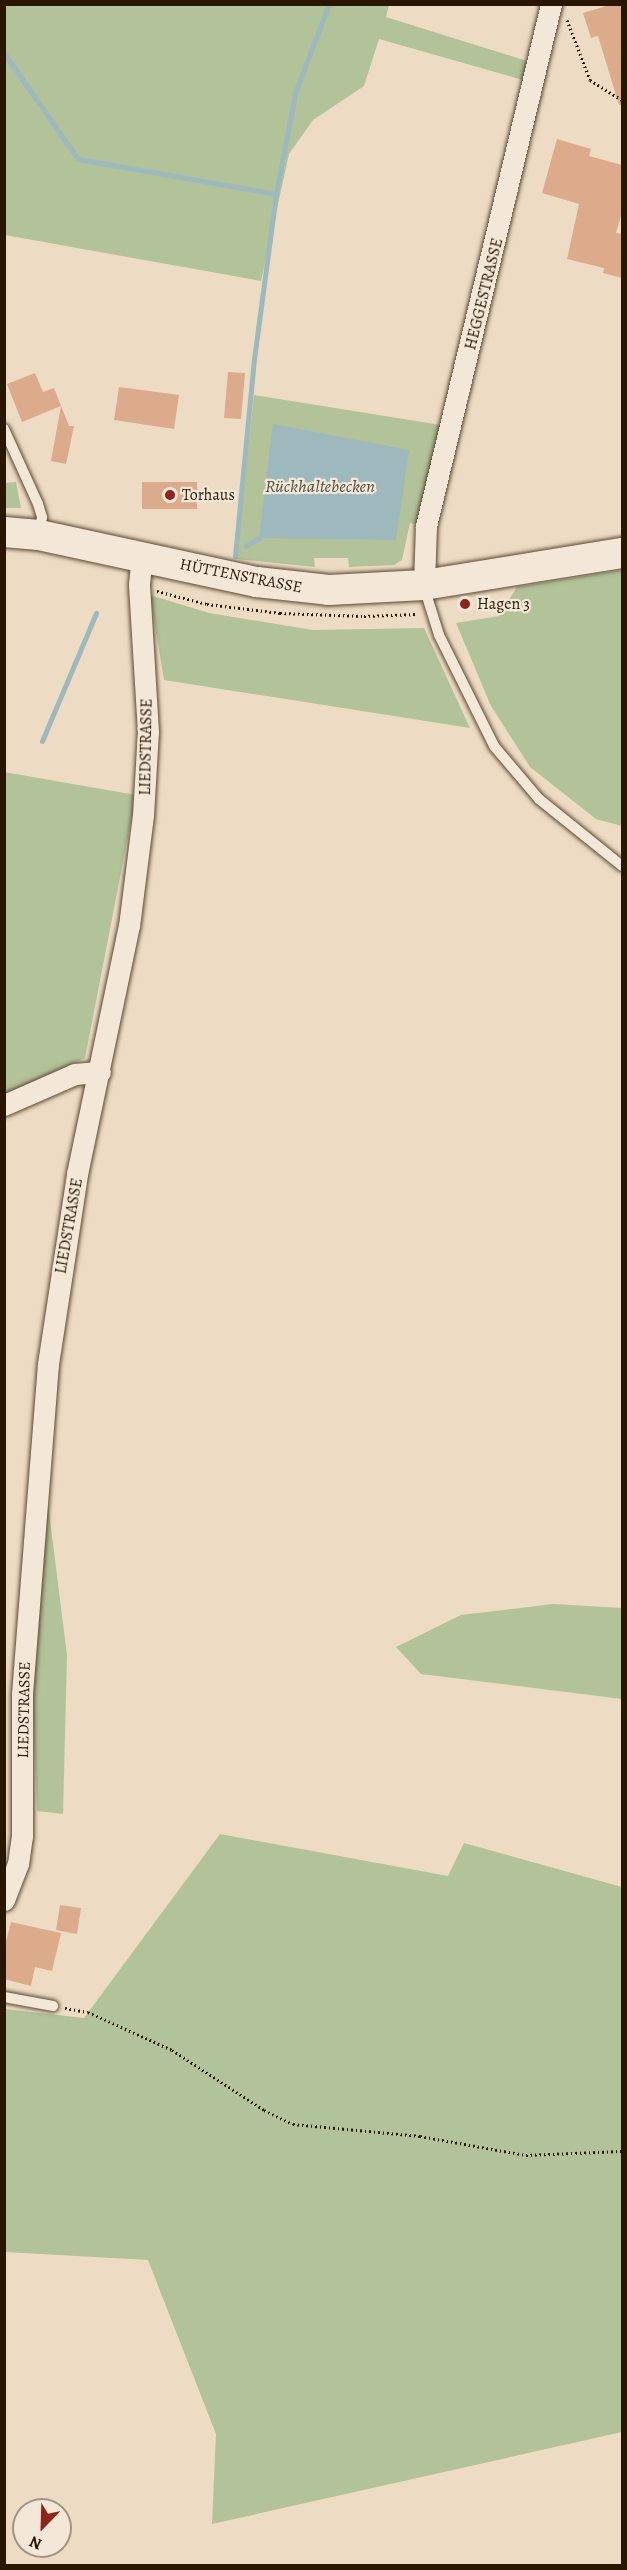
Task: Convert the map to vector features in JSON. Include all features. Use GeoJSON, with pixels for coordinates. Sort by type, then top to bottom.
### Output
{"type":"FeatureCollection","features":[{"type":"Feature","properties":{"kind":"main road","name":"HÜTTENSTRASSE"},"geometry":{"type":"LineString","coordinates":[[4,532],[39,535],[303,589],[373,590],[424,585],[622,553]]}},
{"type":"Feature","properties":{"kind":"street","name":"HEGGESTRASSE"},"geometry":{"type":"LineString","coordinates":[[424,585],[426,526],[558,8]]}},
{"type":"Feature","properties":{"kind":"street","name":"LIEDSTRASSE"},"geometry":{"type":"LineString","coordinates":[[4,1900],[18,1864],[22,1836],[22,1694],[48,1364],[74,1195],[129,926],[146,780],[147,675],[139,584],[142,555]]}},
{"type":"Feature","properties":{"kind":"street"},"geometry":{"type":"LineString","coordinates":[[4,1105],[75,1074],[100,1072]]}},
{"type":"Feature","properties":{"kind":"lane"},"geometry":{"type":"LineString","coordinates":[[4,429],[38,504],[42,517],[39,535]]}},
{"type":"Feature","properties":{"kind":"lane"},"geometry":{"type":"LineString","coordinates":[[424,585],[439,635],[494,746],[539,799],[622,866]]}},
{"type":"Feature","properties":{"kind":"lane"},"geometry":{"type":"LineString","coordinates":[[4,1997],[53,2006]]}},
{"type":"Feature","properties":{"kind":"path"},"geometry":{"type":"LineString","coordinates":[[558,8],[590,80],[622,100]]}},
{"type":"Feature","properties":{"kind":"path"},"geometry":{"type":"LineString","coordinates":[[53,2006],[88,2012],[172,2050],[264,2110],[293,2124],[420,2136],[526,2155],[622,2151]]}},
{"type":"Feature","properties":{"kind":"green space"},"geometry":{"type":"Polygon","coordinates":[[[4,5],[389,5],[386,17],[527,61],[523,80],[379,39],[364,86],[313,120],[289,154],[261,281],[5,235],[4,5]]]}},
{"type":"Feature","properties":{"kind":"green space"},"geometry":{"type":"Polygon","coordinates":[[[254,395],[441,425],[417,524],[410,523],[402,560],[394,565],[349,567],[348,558],[314,558],[315,567],[236,559],[254,395]]]}},
{"type":"Feature","properties":{"kind":"green space"},"geometry":{"type":"Polygon","coordinates":[[[16,482],[21,508],[5,508],[5,483],[16,482]]]}},
{"type":"Feature","properties":{"kind":"green space"},"geometry":{"type":"Polygon","coordinates":[[[622,570],[622,826],[596,819],[530,767],[491,706],[456,623],[499,616],[517,587],[622,570]]]}},
{"type":"Feature","properties":{"kind":"green space"},"geometry":{"type":"Polygon","coordinates":[[[150,595],[209,613],[313,630],[424,628],[470,728],[164,680],[150,595]]]}},
{"type":"Feature","properties":{"kind":"green space"},"geometry":{"type":"Polygon","coordinates":[[[4,772],[136,795],[85,1058],[5,1095],[4,772]]]}},
{"type":"Feature","properties":{"kind":"green space"},"geometry":{"type":"Polygon","coordinates":[[[47,1496],[67,1655],[63,1814],[37,1811],[32,1673],[47,1496]]]}},
{"type":"Feature","properties":{"kind":"green space"},"geometry":{"type":"Polygon","coordinates":[[[553,1604],[622,1608],[622,1699],[421,1674],[396,1647],[461,1615],[553,1604]]]}},
{"type":"Feature","properties":{"kind":"green space"},"geometry":{"type":"Polygon","coordinates":[[[220,1834],[448,1876],[464,1843],[622,1887],[622,2432],[212,2524],[216,2434],[148,2260],[5,2252],[5,2009],[84,2018],[220,1834]]]}},
{"type":"Feature","properties":{"kind":"water","name":"Rückhaltebecken"},"geometry":{"type":"Polygon","coordinates":[[[273,424],[409,450],[396,540],[259,538],[273,424]]]}},
{"type":"Feature","properties":{"kind":"building"},"geometry":{"type":"Polygon","coordinates":[[[613,4],[622,4],[622,105],[619,105],[598,36],[591,38],[583,13],[613,4]]]}},
{"type":"Feature","properties":{"kind":"building"},"geometry":{"type":"Polygon","coordinates":[[[557,139],[591,149],[589,156],[622,165],[622,212],[616,233],[622,234],[622,278],[603,273],[604,268],[567,259],[579,204],[542,193],[557,139]]]}},
{"type":"Feature","properties":{"kind":"building"},"geometry":{"type":"Polygon","coordinates":[[[228,372],[245,373],[241,419],[224,418],[228,372]]]}},
{"type":"Feature","properties":{"kind":"building"},"geometry":{"type":"Polygon","coordinates":[[[35,373],[43,392],[54,388],[69,426],[74,426],[66,464],[51,461],[61,406],[22,422],[7,384],[35,373]]]}},
{"type":"Feature","properties":{"kind":"building"},"geometry":{"type":"Polygon","coordinates":[[[119,387],[179,395],[174,429],[114,420],[119,387]]]}},
{"type":"Feature","properties":{"kind":"building","name":"Torhaus"},"geometry":{"type":"Polygon","coordinates":[[[142,482],[197,482],[197,509],[142,509],[142,482]]]}},
{"type":"Feature","properties":{"kind":"building"},"geometry":{"type":"Polygon","coordinates":[[[60,1905],[81,1908],[77,1934],[56,1930],[60,1905]]]}},
{"type":"Feature","properties":{"kind":"building"},"geometry":{"type":"Polygon","coordinates":[[[11,1922],[61,1933],[52,1971],[35,1967],[31,1986],[4,1979],[4,1950],[11,1922]]]}},
{"type":"Feature","properties":{"kind":"waterway"},"geometry":{"type":"LineString","coordinates":[[235,556],[254,359],[276,194],[295,93],[329,4]]}},
{"type":"Feature","properties":{"kind":"waterway"},"geometry":{"type":"LineString","coordinates":[[4,53],[78,159],[276,194]]}},
{"type":"Feature","properties":{"kind":"waterway"},"geometry":{"type":"LineString","coordinates":[[246,546],[259,538]]}},
{"type":"Feature","properties":{"kind":"waterway"},"geometry":{"type":"LineString","coordinates":[[42,741],[96,613]]}},
{"type":"Feature","properties":{"kind":"place","name":"Torhaus"},"geometry":{"type":"Point","coordinates":[170,495]}},
{"type":"Feature","properties":{"kind":"place","name":"Hagen 3"},"geometry":{"type":"Point","coordinates":[465,604]}}]}
